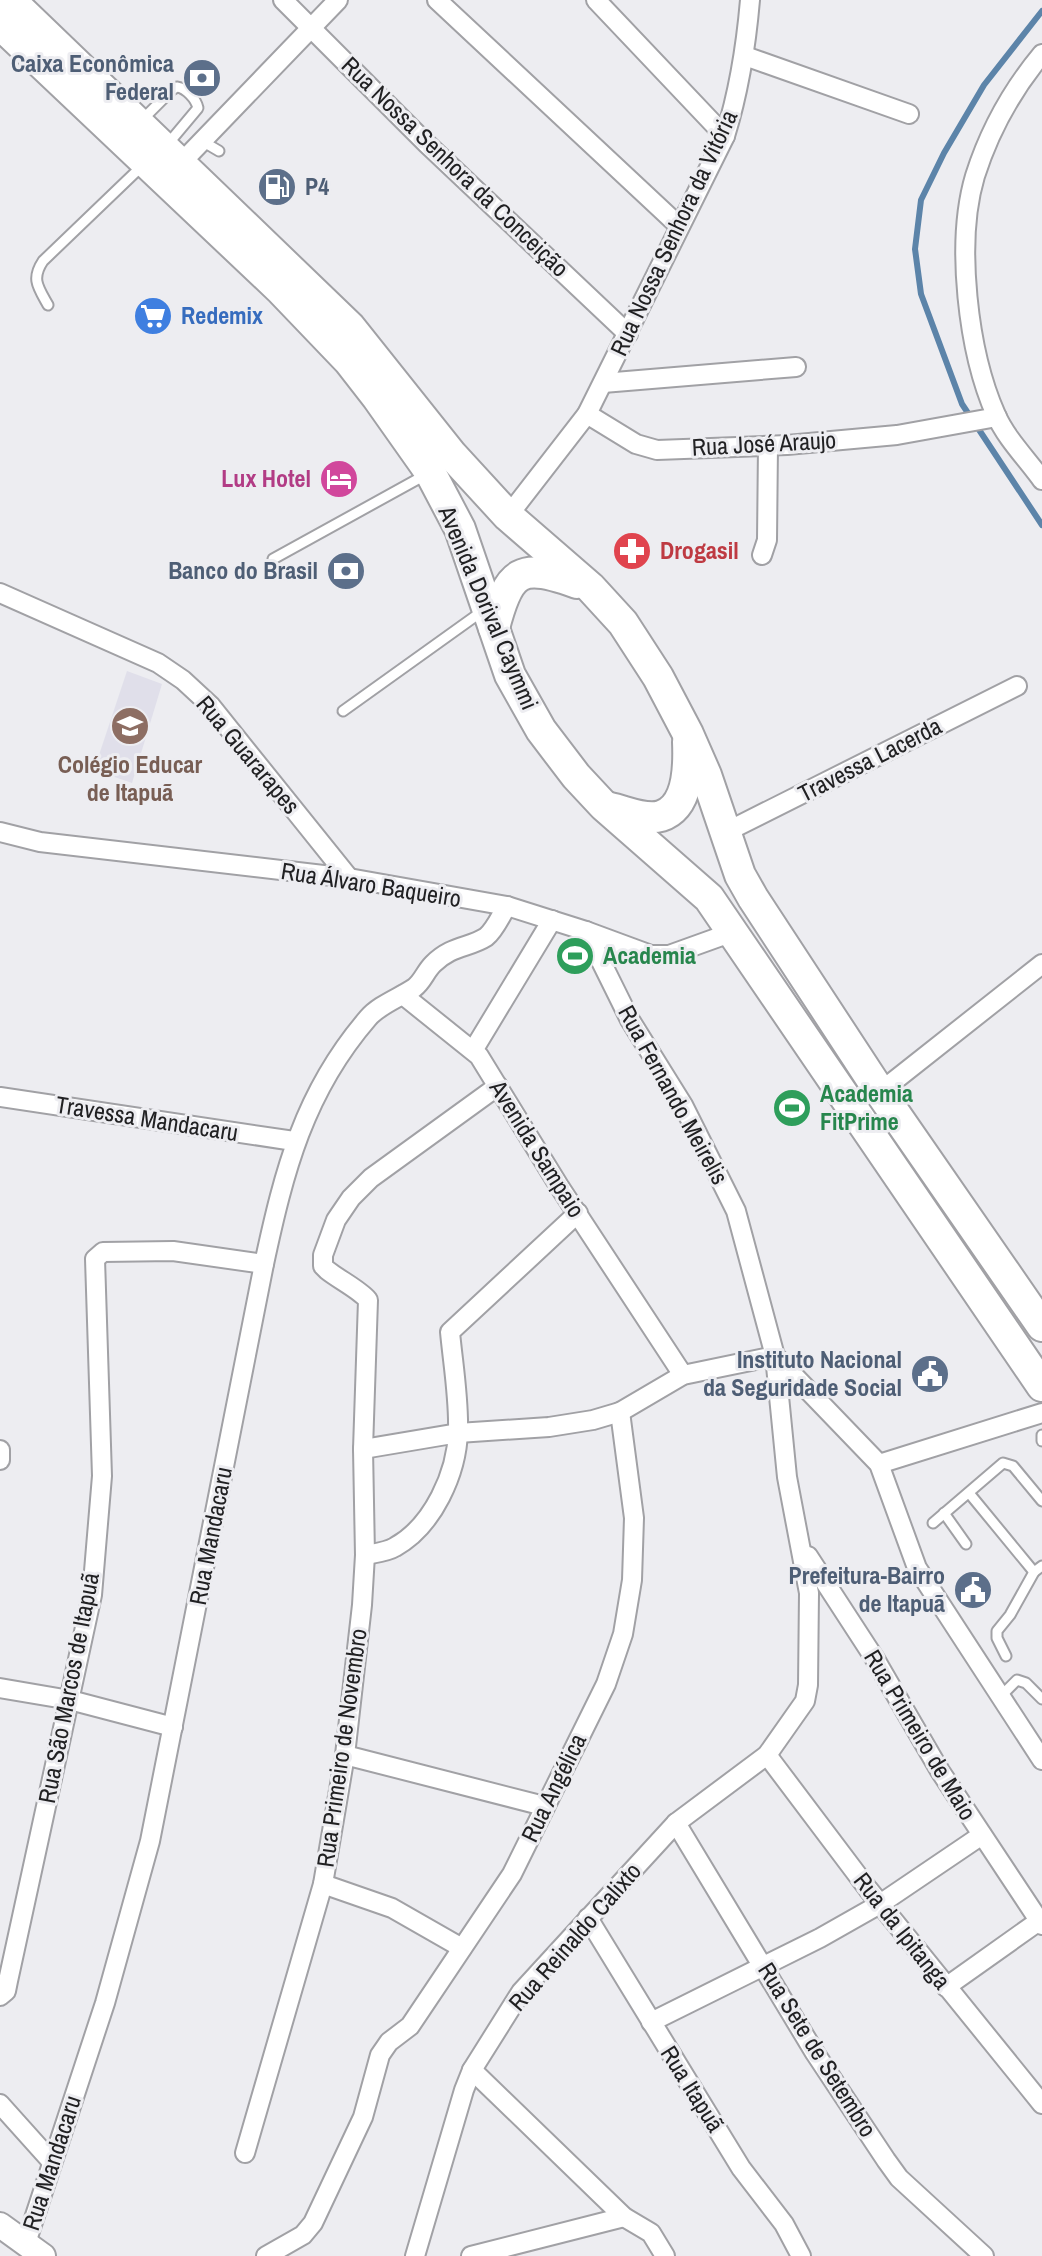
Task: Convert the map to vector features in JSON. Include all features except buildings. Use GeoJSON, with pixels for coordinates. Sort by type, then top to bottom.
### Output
{"type":"FeatureCollection","features":[{"type":"Feature","properties":{"kind":"main road","name":"Avenida Dorival Caymmi"},"geometry":{"type":"LineString","coordinates":[[10,0],[138,123],[164,158],[281,290],[349,361],[430,472],[460,529],[510,675],[541,730],[576,776],[604,806],[709,898],[1042,1386]]}},
{"type":"Feature","properties":{"kind":"main road","name":"Avenida Dorival Caymmi"},"geometry":{"type":"LineString","coordinates":[[0,24],[164,158],[223,197],[350,327],[452,455],[508,516],[590,587],[623,623],[658,677],[688,734],[706,775],[740,875],[753,898],[880,1092],[1035,1310]]}},
{"type":"Feature","properties":{"kind":"main road"},"geometry":{"type":"LineString","coordinates":[[490,618],[515,579],[524,574],[537,571],[549,573],[590,587]]}},
{"type":"Feature","properties":{"kind":"main road"},"geometry":{"type":"LineString","coordinates":[[604,806],[648,817],[662,816],[674,806],[683,794],[687,777],[688,734]]}},
{"type":"Feature","properties":{"kind":"street","name":"Rua Nossa Senhora da Conceição"},"geometry":{"type":"LineString","coordinates":[[283,0],[426,143],[628,334]]}},
{"type":"Feature","properties":{"kind":"street"},"geometry":{"type":"LineString","coordinates":[[164,158],[202,141],[338,0]]}},
{"type":"Feature","properties":{"kind":"street"},"geometry":{"type":"LineString","coordinates":[[437,0],[679,226]]}},
{"type":"Feature","properties":{"kind":"street"},"geometry":{"type":"LineString","coordinates":[[596,0],[725,136]]}},
{"type":"Feature","properties":{"kind":"street","name":"Rua Nossa Senhora da Vitória"},"geometry":{"type":"LineString","coordinates":[[508,516],[587,414],[725,136],[745,56],[750,0]]}},
{"type":"Feature","properties":{"kind":"street"},"geometry":{"type":"LineString","coordinates":[[1042,54],[1026,73],[993,128],[974,179],[967,232],[967,287],[972,329],[991,418],[1042,480]]}},
{"type":"Feature","properties":{"kind":"street"},"geometry":{"type":"LineString","coordinates":[[745,56],[909,114]]}},
{"type":"Feature","properties":{"kind":"street"},"geometry":{"type":"LineString","coordinates":[[603,383],[796,367]]}},
{"type":"Feature","properties":{"kind":"street","name":"Rua José Araujo"},"geometry":{"type":"LineString","coordinates":[[587,414],[636,444],[657,450],[768,446],[897,435],[991,418]]}},
{"type":"Feature","properties":{"kind":"street"},"geometry":{"type":"LineString","coordinates":[[762,555],[767,540],[768,446]]}},
{"type":"Feature","properties":{"kind":"street","name":"Rua Guararapes"},"geometry":{"type":"LineString","coordinates":[[0,593],[158,663],[183,680],[210,705],[349,878]]}},
{"type":"Feature","properties":{"kind":"street","name":"Travessa Lacerda"},"geometry":{"type":"LineString","coordinates":[[724,833],[1017,686]]}},
{"type":"Feature","properties":{"kind":"street","name":"Rua Álvaro Baqueiro"},"geometry":{"type":"LineString","coordinates":[[0,832],[40,842],[349,878],[507,906],[651,955],[669,955],[733,932]]}},
{"type":"Feature","properties":{"kind":"street","name":"Rua Mandacaru"},"geometry":{"type":"LineString","coordinates":[[35,2250],[52,2162],[110,1989],[150,1841],[264,1264],[278,1196],[294,1141],[312,1100],[338,1055],[371,1015],[423,980],[433,964],[449,951],[490,934],[507,906]]}},
{"type":"Feature","properties":{"kind":"street"},"geometry":{"type":"LineString","coordinates":[[474,1049],[552,920]]}},
{"type":"Feature","properties":{"kind":"street","name":"Rua Fernando Meirelis"},"geometry":{"type":"LineString","coordinates":[[586,931],[630,1020],[683,1105],[736,1211],[775,1356],[787,1477],[800,1543]]}},
{"type":"Feature","properties":{"kind":"street"},"geometry":{"type":"LineString","coordinates":[[880,1092],[1042,964]]}},
{"type":"Feature","properties":{"kind":"street","name":"Avenida Sampaio"},"geometry":{"type":"LineString","coordinates":[[403,995],[474,1049],[683,1375]]}},
{"type":"Feature","properties":{"kind":"street","name":"Rua Primeiro de Novembro"},"geometry":{"type":"LineString","coordinates":[[245,2153],[323,1884],[345,1755],[362,1605],[366,1296],[323,1266],[323,1255],[336,1220],[351,1198],[371,1178],[498,1086]]}},
{"type":"Feature","properties":{"kind":"street","name":"Travessa Mandacaru"},"geometry":{"type":"LineString","coordinates":[[0,1097],[294,1141]]}},
{"type":"Feature","properties":{"kind":"street"},"geometry":{"type":"LineString","coordinates":[[365,1555],[394,1548],[413,1533],[442,1493],[452,1465],[458,1433],[450,1332],[578,1213]]}},
{"type":"Feature","properties":{"kind":"street","name":"Rua São Marcos de Itapuã"},"geometry":{"type":"LineString","coordinates":[[0,1996],[6,1991],[92,1595],[102,1476],[95,1259],[103,1252],[150,1250],[264,1264]]}},
{"type":"Feature","properties":{"kind":"street"},"geometry":{"type":"LineString","coordinates":[[363,1449],[458,1433],[549,1427],[593,1420],[620,1412],[683,1375],[775,1356],[879,1464],[917,1568],[1042,1760]]}},
{"type":"Feature","properties":{"kind":"street","name":"Rua Angélica"},"geometry":{"type":"LineString","coordinates":[[266,2256],[303,2235],[313,2223],[363,2117],[380,2055],[389,2042],[410,2026],[512,1874],[606,1684],[623,1634],[632,1580],[634,1518],[620,1412]]}},
{"type":"Feature","properties":{"kind":"street"},"geometry":{"type":"LineString","coordinates":[[879,1464],[1042,1413]]}},
{"type":"Feature","properties":{"kind":"street"},"geometry":{"type":"LineString","coordinates":[[0,1450],[0,1460]]}},
{"type":"Feature","properties":{"kind":"street","name":"Rua Reinaldo Calixto"},"geometry":{"type":"LineString","coordinates":[[415,2256],[472,2070],[521,1992],[676,1823],[767,1755],[805,1701],[808,1685],[809,1593],[800,1543]]}},
{"type":"Feature","properties":{"kind":"street","name":"Rua Primeiro de Maio"},"geometry":{"type":"LineString","coordinates":[[800,1543],[822,1582],[875,1659],[940,1771],[1041,1923]]}},
{"type":"Feature","properties":{"kind":"street"},"geometry":{"type":"LineString","coordinates":[[0,1688],[70,1700],[173,1727]]}},
{"type":"Feature","properties":{"kind":"street"},"geometry":{"type":"LineString","coordinates":[[345,1755],[544,1806]]}},
{"type":"Feature","properties":{"kind":"street","name":"Rua da Ipitanga"},"geometry":{"type":"LineString","coordinates":[[767,1755],[880,1904],[1042,2104]]}},
{"type":"Feature","properties":{"kind":"street","name":"Rua Sete de Setembro"},"geometry":{"type":"LineString","coordinates":[[676,1823],[815,2053],[899,2178],[984,2256]]}},
{"type":"Feature","properties":{"kind":"street"},"geometry":{"type":"LineString","coordinates":[[651,2022],[880,1904],[982,1835]]}},
{"type":"Feature","properties":{"kind":"street"},"geometry":{"type":"LineString","coordinates":[[323,1884],[392,1908],[462,1948]]}},
{"type":"Feature","properties":{"kind":"street","name":"Rua Itapuã"},"geometry":{"type":"LineString","coordinates":[[588,1918],[741,2168],[784,2224],[801,2256]]}},
{"type":"Feature","properties":{"kind":"street"},"geometry":{"type":"LineString","coordinates":[[946,1987],[1041,1923]]}},
{"type":"Feature","properties":{"kind":"street"},"geometry":{"type":"LineString","coordinates":[[472,2070],[624,2217],[651,2233],[665,2256]]}},
{"type":"Feature","properties":{"kind":"street"},"geometry":{"type":"LineString","coordinates":[[0,2104],[52,2162]]}},
{"type":"Feature","properties":{"kind":"street"},"geometry":{"type":"LineString","coordinates":[[471,2256],[624,2217]]}},
{"type":"Feature","properties":{"kind":"street"},"geometry":{"type":"LineString","coordinates":[[0,2225],[35,2250]]}},
{"type":"Feature","properties":{"kind":"lane"},"geometry":{"type":"LineString","coordinates":[[48,305],[35,282],[36,272],[43,261],[164,158],[198,108],[185,89],[177,87],[138,123]]}},
{"type":"Feature","properties":{"kind":"lane"},"geometry":{"type":"LineString","coordinates":[[202,141],[219,151]]}},
{"type":"Feature","properties":{"kind":"lane"},"geometry":{"type":"LineString","coordinates":[[273,559],[430,472]]}},
{"type":"Feature","properties":{"kind":"lane"},"geometry":{"type":"LineString","coordinates":[[343,711],[490,618]]}},
{"type":"Feature","properties":{"kind":"lane"},"geometry":{"type":"LineString","coordinates":[[933,1523],[999,1464],[1008,1463],[1042,1501]]}},
{"type":"Feature","properties":{"kind":"lane"},"geometry":{"type":"LineString","coordinates":[[969,1493],[1038,1569],[997,1631],[1006,1656]]}},
{"type":"Feature","properties":{"kind":"lane"},"geometry":{"type":"LineString","coordinates":[[944,1513],[966,1544]]}},
{"type":"Feature","properties":{"kind":"lane"},"geometry":{"type":"LineString","coordinates":[[1001,1696],[1017,1680],[1026,1683],[1042,1699]]}},
{"type":"Feature","properties":{"kind":"shaded area","name":"Colégio Educar de Itapuã"},"geometry":{"type":"Polygon","coordinates":[[[127,671],[162,684],[132,783],[94,770],[127,671]]]}},
{"type":"Feature","properties":{"kind":"waterway"},"geometry":{"type":"LineString","coordinates":[[1042,11],[984,85],[944,153],[921,200],[915,249],[921,294],[962,404],[1042,525]]}},
{"type":"Feature","properties":{"kind":"place","name":"Caixa Econômica Federal"},"geometry":{"type":"Point","coordinates":[202,78]}},
{"type":"Feature","properties":{"kind":"place","name":"P4"},"geometry":{"type":"Point","coordinates":[277,187]}},
{"type":"Feature","properties":{"kind":"place","name":"Redemix"},"geometry":{"type":"Point","coordinates":[153,316]}},
{"type":"Feature","properties":{"kind":"place","name":"Lux Hotel"},"geometry":{"type":"Point","coordinates":[339,479]}},
{"type":"Feature","properties":{"kind":"place","name":"Drogasil"},"geometry":{"type":"Point","coordinates":[632,551]}},
{"type":"Feature","properties":{"kind":"place","name":"Banco do Brasil"},"geometry":{"type":"Point","coordinates":[346,571]}},
{"type":"Feature","properties":{"kind":"place","name":"Colégio Educar de Itapuã"},"geometry":{"type":"Point","coordinates":[130,726]}},
{"type":"Feature","properties":{"kind":"place","name":"Academia"},"geometry":{"type":"Point","coordinates":[575,956]}},
{"type":"Feature","properties":{"kind":"place","name":"Academia FitPrime"},"geometry":{"type":"Point","coordinates":[792,1108]}},
{"type":"Feature","properties":{"kind":"place","name":"Instituto Nacional da Seguridade Social"},"geometry":{"type":"Point","coordinates":[930,1374]}},
{"type":"Feature","properties":{"kind":"place","name":"Prefeitura-Bairro de Itapuã"},"geometry":{"type":"Point","coordinates":[973,1590]}}]}
